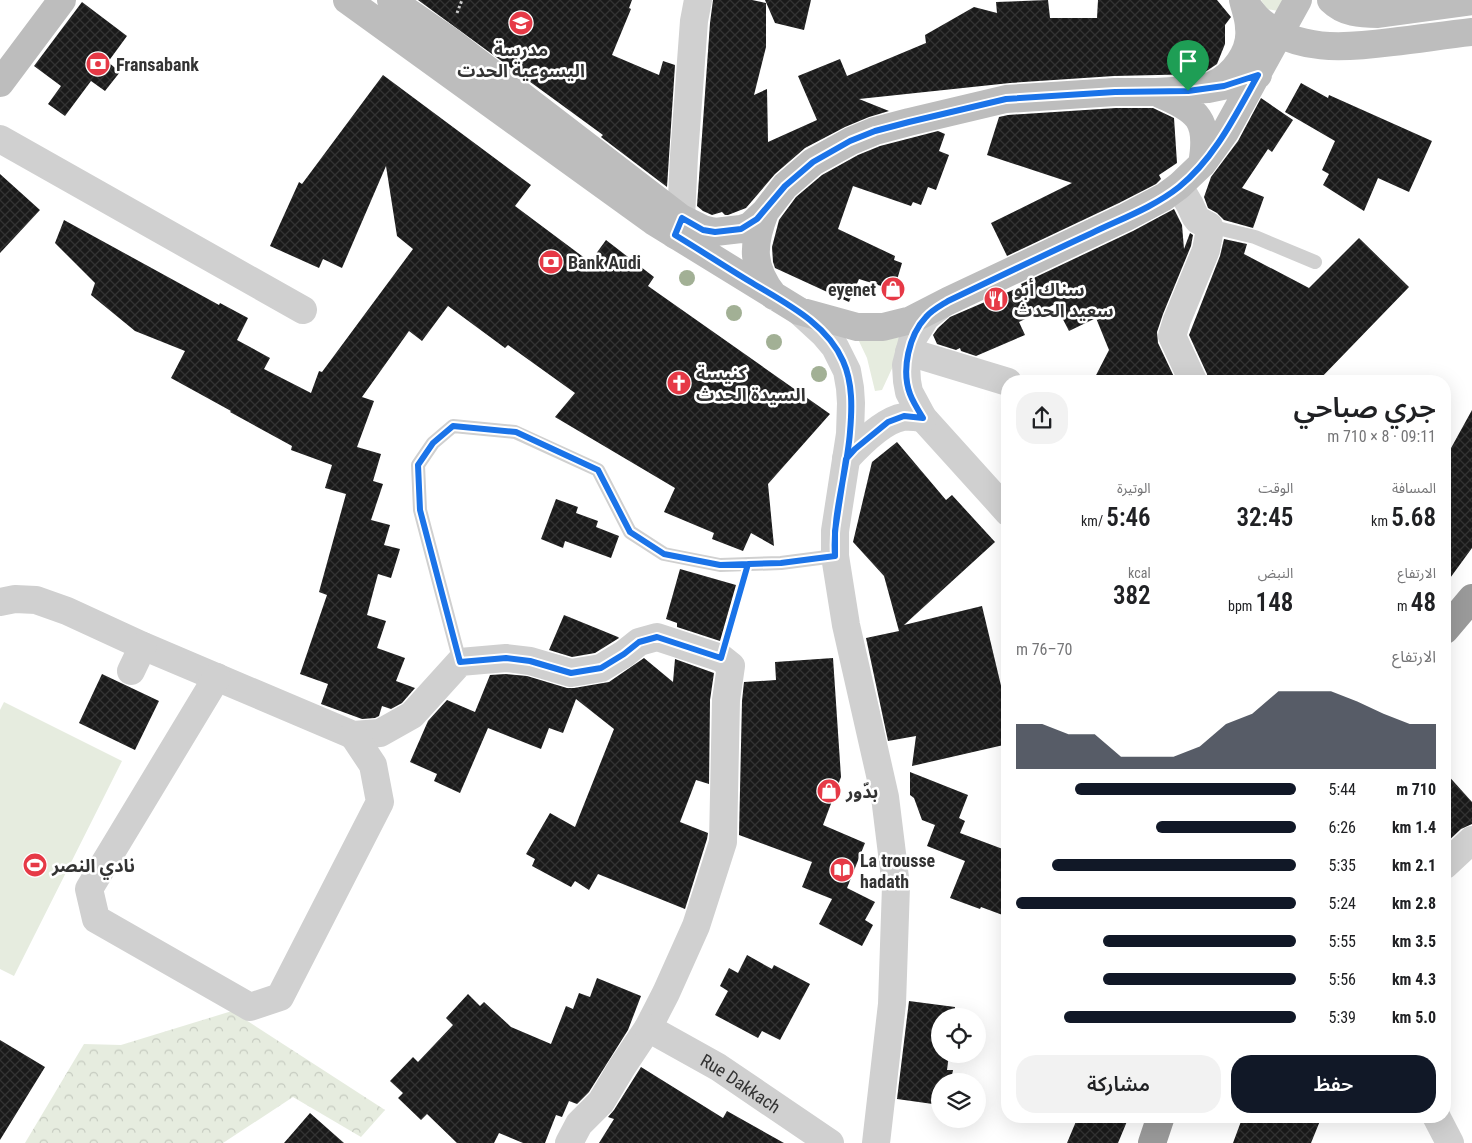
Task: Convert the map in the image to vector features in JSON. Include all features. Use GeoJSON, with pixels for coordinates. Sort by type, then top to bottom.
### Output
{"type":"FeatureCollection","features":[{"type":"Feature","properties":{"kind":"highway"},"geometry":{"type":"LineString","coordinates":[[1451,623],[1472,598]]}},
{"type":"Feature","properties":{"kind":"highway"},"geometry":{"type":"LineString","coordinates":[[1152,1143],[1159,1123]]}},
{"type":"Feature","properties":{"kind":"street"},"geometry":{"type":"LineString","coordinates":[[0,83],[62,0]]}},
{"type":"Feature","properties":{"kind":"street"},"geometry":{"type":"LineString","coordinates":[[347,0],[652,222],[715,232],[750,226],[765,212],[785,186],[813,162],[850,141],[875,131],[1006,99],[1115,92],[1188,91],[1224,86],[1258,75]]}},
{"type":"Feature","properties":{"kind":"street"},"geometry":{"type":"LineString","coordinates":[[391,0],[450,41],[678,227],[775,297],[799,311],[839,324],[870,328],[895,325],[910,320],[1164,198],[1180,186],[1202,164],[1225,132],[1298,0]]}},
{"type":"Feature","properties":{"kind":"street"},"geometry":{"type":"LineString","coordinates":[[678,227],[694,20],[698,0]]}},
{"type":"Feature","properties":{"kind":"street"},"geometry":{"type":"LineString","coordinates":[[1243,0],[1258,18],[1280,33],[1307,43],[1325,47],[1362,46],[1472,32]]}},
{"type":"Feature","properties":{"kind":"street"},"geometry":{"type":"LineString","coordinates":[[1188,91],[1214,84],[1234,70],[1246,50],[1249,37],[1250,28],[1243,0]]}},
{"type":"Feature","properties":{"kind":"street"},"geometry":{"type":"LineString","coordinates":[[1331,0],[1342,8],[1364,14],[1378,14],[1472,2]]}},
{"type":"Feature","properties":{"kind":"street"},"geometry":{"type":"LineString","coordinates":[[1156,92],[1182,103],[1198,117],[1204,129],[1205,138],[1202,164]]}},
{"type":"Feature","properties":{"kind":"street"},"geometry":{"type":"LineString","coordinates":[[0,139],[303,310]]}},
{"type":"Feature","properties":{"kind":"street"},"geometry":{"type":"LineString","coordinates":[[1180,186],[1195,216],[1198,220],[1209,226],[1210,236],[1172,336],[1190,375]]}},
{"type":"Feature","properties":{"kind":"street"},"geometry":{"type":"LineString","coordinates":[[765,212],[758,231],[755,254],[765,285],[775,297]]}},
{"type":"Feature","properties":{"kind":"street"},"geometry":{"type":"LineString","coordinates":[[948,301],[926,317],[919,327],[906,365],[909,392],[923,418],[1001,504]]}},
{"type":"Feature","properties":{"kind":"street"},"geometry":{"type":"LineString","coordinates":[[799,311],[835,347],[847,371],[851,403],[850,434],[835,531],[835,556],[846,625],[885,797],[896,886],[892,1004],[876,1143]]}},
{"type":"Feature","properties":{"kind":"street"},"geometry":{"type":"LineString","coordinates":[[909,352],[1001,380]]}},
{"type":"Feature","properties":{"kind":"street"},"geometry":{"type":"LineString","coordinates":[[846,459],[855,449],[888,422],[904,416],[923,418]]}},
{"type":"Feature","properties":{"kind":"street"},"geometry":{"type":"LineString","coordinates":[[0,602],[15,599],[36,600],[67,611],[143,646],[353,735],[380,733],[412,715],[460,662],[506,658],[530,661],[571,673],[601,668],[639,642],[657,637],[721,658],[731,666],[726,700],[723,842],[696,926],[648,1028],[601,1102],[579,1124],[569,1143]]}},
{"type":"Feature","properties":{"kind":"street"},"geometry":{"type":"LineString","coordinates":[[131,671],[143,646]]}},
{"type":"Feature","properties":{"kind":"street"},"geometry":{"type":"LineString","coordinates":[[217,677],[89,890],[96,919],[250,1007],[280,997],[380,802],[373,765],[353,735]]}},
{"type":"Feature","properties":{"kind":"street"},"geometry":{"type":"LineString","coordinates":[[1451,859],[1472,840]]}},
{"type":"Feature","properties":{"kind":"street","name":"Rue Dakkach"},"geometry":{"type":"LineString","coordinates":[[648,1028],[718,1068],[830,1143]]}},
{"type":"Feature","properties":{"kind":"street"},"geometry":{"type":"LineString","coordinates":[[1440,1123],[1450,1143]]}},
{"type":"Feature","properties":{"kind":"lane"},"geometry":{"type":"LineString","coordinates":[[1209,226],[1255,237],[1315,262]]}},
{"type":"Feature","properties":{"kind":"lane"},"geometry":{"type":"LineString","coordinates":[[460,662],[420,510],[418,465],[433,443],[453,426],[516,432],[598,470],[630,532],[664,554],[720,565],[781,563],[835,556]]}},
{"type":"Feature","properties":{"kind":"path"},"geometry":{"type":"LineString","coordinates":[[721,658],[748,564]]}},
{"type":"Feature","properties":{"kind":"green space"},"geometry":{"type":"Polygon","coordinates":[[[1261,0],[1292,0],[1278,11],[1267,9],[1261,0]]]}},
{"type":"Feature","properties":{"kind":"green space"},"geometry":{"type":"Polygon","coordinates":[[[908,334],[882,390],[875,391],[867,358],[857,337],[908,334]]]}},
{"type":"Feature","properties":{"kind":"green space","name":"نادي النصر"},"geometry":{"type":"Polygon","coordinates":[[[4,702],[122,761],[14,976],[0,969],[0,710],[4,702]]]}},
{"type":"Feature","properties":{"kind":"green space"},"geometry":{"type":"Polygon","coordinates":[[[232,1011],[385,1110],[361,1137],[293,1097],[223,1143],[25,1143],[84,1044],[121,1045],[232,1011]]]}},
{"type":"Feature","properties":{"kind":"building"},"geometry":{"type":"Polygon","coordinates":[[[418,0],[632,0],[629,8],[631,9],[612,55],[659,75],[663,61],[675,65],[667,187],[601,137],[603,135],[418,0]]]}},
{"type":"Feature","properties":{"kind":"building"},"geometry":{"type":"Polygon","coordinates":[[[713,0],[752,0],[766,3],[766,47],[754,95],[767,89],[768,142],[817,120],[798,76],[840,59],[847,76],[926,43],[925,35],[974,7],[997,13],[996,2],[1048,0],[1050,18],[1097,18],[1098,0],[1217,0],[1231,17],[1225,25],[1225,44],[1217,64],[1202,74],[1114,76],[1010,83],[859,99],[889,111],[845,127],[805,148],[775,174],[746,208],[728,215],[722,212],[712,215],[697,206],[713,0]]]}},
{"type":"Feature","properties":{"kind":"building"},"geometry":{"type":"Polygon","coordinates":[[[765,0],[811,0],[804,30],[775,23],[765,0]]]}},
{"type":"Feature","properties":{"kind":"building"},"geometry":{"type":"Polygon","coordinates":[[[82,2],[127,36],[108,62],[120,72],[105,91],[91,81],[65,116],[48,104],[61,86],[34,66],[82,2]]]}},
{"type":"Feature","properties":{"kind":"building"},"geometry":{"type":"Polygon","coordinates":[[[383,75],[531,185],[515,206],[590,262],[606,240],[654,277],[648,286],[830,414],[768,484],[774,546],[751,533],[743,551],[712,539],[714,533],[664,512],[675,488],[555,417],[575,393],[508,345],[505,348],[448,306],[422,341],[409,331],[362,397],[374,401],[357,447],[381,454],[373,481],[383,484],[371,520],[390,525],[384,545],[400,549],[391,578],[378,574],[367,615],[386,621],[377,648],[405,658],[396,681],[415,688],[402,703],[391,709],[382,706],[379,716],[362,719],[321,704],[328,684],[300,674],[327,595],[319,592],[346,494],[325,488],[332,465],[291,450],[292,446],[171,378],[185,351],[135,331],[91,295],[95,283],[55,243],[64,220],[219,305],[220,303],[248,318],[237,340],[270,358],[264,369],[311,393],[319,371],[322,372],[413,249],[397,236],[386,166],[342,268],[323,259],[319,268],[270,246],[299,182],[302,184],[383,75]]]}},
{"type":"Feature","properties":{"kind":"building"},"geometry":{"type":"Polygon","coordinates":[[[1301,83],[1328,98],[1329,95],[1432,141],[1409,192],[1378,178],[1364,211],[1323,185],[1329,174],[1322,170],[1335,141],[1285,112],[1301,83]]]}},
{"type":"Feature","properties":{"kind":"building"},"geometry":{"type":"Polygon","coordinates":[[[1261,98],[1293,120],[1272,152],[1268,149],[1242,188],[1264,197],[1253,228],[1224,220],[1208,208],[1204,197],[1211,177],[1238,141],[1261,98]]]}},
{"type":"Feature","properties":{"kind":"building"},"geometry":{"type":"Polygon","coordinates":[[[1116,108],[1153,108],[1174,118],[1177,163],[1159,175],[1161,179],[1156,184],[1007,256],[991,223],[1072,183],[987,155],[999,117],[1116,108]]]}},
{"type":"Feature","properties":{"kind":"building"},"geometry":{"type":"Polygon","coordinates":[[[938,131],[945,134],[939,151],[949,155],[936,190],[928,187],[921,205],[913,202],[911,206],[853,186],[838,229],[895,256],[894,260],[902,263],[894,290],[859,279],[849,302],[775,268],[772,247],[779,220],[796,197],[822,175],[858,155],[880,146],[938,131]]]}},
{"type":"Feature","properties":{"kind":"building"},"geometry":{"type":"Polygon","coordinates":[[[0,174],[40,210],[0,253],[0,174]]]}},
{"type":"Feature","properties":{"kind":"building"},"geometry":{"type":"Polygon","coordinates":[[[1174,209],[1182,225],[1184,249],[1190,233],[1193,235],[1191,246],[1157,332],[1158,343],[1173,375],[1096,375],[1109,350],[1096,318],[1069,331],[1055,304],[1019,322],[1025,335],[976,356],[961,351],[960,348],[956,350],[937,344],[933,335],[950,317],[1022,286],[1021,284],[1133,231],[1174,209]]]}},
{"type":"Feature","properties":{"kind":"building"},"geometry":{"type":"Polygon","coordinates":[[[1359,238],[1409,287],[1324,375],[1207,375],[1189,335],[1220,256],[1224,239],[1247,244],[1244,254],[1309,288],[1359,238]]]}},
{"type":"Feature","properties":{"kind":"building"},"geometry":{"type":"Polygon","coordinates":[[[1472,410],[1472,548],[1451,577],[1451,448],[1472,410]]]}},
{"type":"Feature","properties":{"kind":"building"},"geometry":{"type":"Polygon","coordinates":[[[897,442],[946,500],[952,495],[995,542],[904,625],[982,606],[1001,686],[1001,746],[912,766],[916,736],[888,741],[866,638],[899,631],[884,576],[853,542],[872,462],[897,442]]]}},
{"type":"Feature","properties":{"kind":"building"},"geometry":{"type":"Polygon","coordinates":[[[556,499],[578,507],[576,513],[598,521],[596,527],[619,536],[611,558],[565,541],[563,548],[541,539],[556,499]]]}},
{"type":"Feature","properties":{"kind":"building"},"geometry":{"type":"Polygon","coordinates":[[[680,569],[736,585],[720,641],[677,627],[677,623],[666,619],[680,569]]]}},
{"type":"Feature","properties":{"kind":"building"},"geometry":{"type":"Polygon","coordinates":[[[564,615],[619,638],[595,653],[572,657],[549,650],[564,615]]]}},
{"type":"Feature","properties":{"kind":"building"},"geometry":{"type":"Polygon","coordinates":[[[644,658],[673,682],[675,659],[714,673],[710,700],[709,784],[696,780],[680,822],[708,833],[685,909],[598,874],[589,890],[575,881],[571,887],[532,866],[535,859],[526,854],[550,813],[575,827],[614,729],[576,699],[563,733],[549,728],[541,749],[488,728],[460,793],[434,781],[437,774],[410,762],[428,721],[447,700],[475,712],[490,675],[527,676],[567,688],[574,688],[609,682],[644,658]]]}},
{"type":"Feature","properties":{"kind":"building"},"geometry":{"type":"Polygon","coordinates":[[[833,658],[841,777],[823,825],[865,843],[847,888],[875,902],[865,920],[873,925],[862,946],[819,924],[832,899],[802,887],[812,862],[739,835],[744,682],[776,680],[775,662],[833,658]]]}},
{"type":"Feature","properties":{"kind":"building"},"geometry":{"type":"Polygon","coordinates":[[[102,674],[159,701],[135,750],[79,723],[102,674]]]}},
{"type":"Feature","properties":{"kind":"building"},"geometry":{"type":"Polygon","coordinates":[[[910,772],[968,795],[959,818],[965,821],[960,833],[1001,848],[1001,914],[950,898],[965,861],[927,846],[935,825],[922,820],[914,798],[910,795],[910,772]]]}},
{"type":"Feature","properties":{"kind":"building"},"geometry":{"type":"Polygon","coordinates":[[[1451,779],[1472,802],[1472,824],[1461,829],[1451,838],[1451,779]]]}},
{"type":"Feature","properties":{"kind":"building"},"geometry":{"type":"Polygon","coordinates":[[[747,955],[772,969],[774,965],[810,984],[780,1040],[762,1031],[758,1038],[715,1015],[728,991],[720,986],[729,968],[738,973],[747,955]]]}},
{"type":"Feature","properties":{"kind":"building"},"geometry":{"type":"Polygon","coordinates":[[[597,978],[641,996],[628,1030],[589,1092],[577,1104],[569,1101],[562,1117],[556,1115],[545,1143],[523,1143],[499,1133],[494,1143],[457,1143],[427,1114],[421,1120],[398,1098],[403,1093],[390,1081],[413,1057],[418,1062],[453,1025],[446,1018],[468,994],[480,1006],[484,1002],[511,1027],[551,1044],[566,1006],[573,1009],[579,993],[590,997],[597,978]]]}},
{"type":"Feature","properties":{"kind":"building"},"geometry":{"type":"Polygon","coordinates":[[[909,1001],[955,1007],[931,1008],[931,1063],[948,1063],[947,1070],[953,1070],[952,1073],[931,1073],[931,1104],[897,1099],[909,1001]]]}},
{"type":"Feature","properties":{"kind":"building"},"geometry":{"type":"Polygon","coordinates":[[[0,1040],[45,1067],[0,1140],[0,1040]]]}},
{"type":"Feature","properties":{"kind":"building"},"geometry":{"type":"Polygon","coordinates":[[[641,1067],[723,1118],[727,1111],[784,1143],[599,1143],[614,1119],[608,1117],[641,1067]]]}},
{"type":"Feature","properties":{"kind":"building"},"geometry":{"type":"Polygon","coordinates":[[[310,1113],[344,1143],[284,1143],[310,1113]]]}},
{"type":"Feature","properties":{"kind":"building"},"geometry":{"type":"Polygon","coordinates":[[[1075,1123],[1126,1123],[1118,1143],[1067,1143],[1075,1123]]]}},
{"type":"Feature","properties":{"kind":"building"},"geometry":{"type":"Polygon","coordinates":[[[1240,1123],[1319,1123],[1311,1143],[1233,1143],[1240,1123]]]}},
{"type":"Feature","properties":{"kind":"place","name":"مدرسة اليسوعية الحدت"},"geometry":{"type":"Point","coordinates":[521,23]}},
{"type":"Feature","properties":{"kind":"place","name":"Fransabank"},"geometry":{"type":"Point","coordinates":[98,64]}},
{"type":"Feature","properties":{"kind":"place","name":"Bank Audi"},"geometry":{"type":"Point","coordinates":[551,262]}},
{"type":"Feature","properties":{"kind":"place","name":"eyenet"},"geometry":{"type":"Point","coordinates":[893,289]}},
{"type":"Feature","properties":{"kind":"place","name":"سناك أبو سعيد الحدث"},"geometry":{"type":"Point","coordinates":[996,299]}},
{"type":"Feature","properties":{"kind":"place","name":"كنيسة السيدة الحدث"},"geometry":{"type":"Point","coordinates":[679,383]}},
{"type":"Feature","properties":{"kind":"place","name":"بدّور"},"geometry":{"type":"Point","coordinates":[829,791]}},
{"type":"Feature","properties":{"kind":"place","name":"نادي النصر"},"geometry":{"type":"Point","coordinates":[35,865]}},
{"type":"Feature","properties":{"kind":"place","name":"La trousse hadath"},"geometry":{"type":"Point","coordinates":[842,870]}},
{"type":"Feature","properties":{"kind":"route"},"geometry":{"type":"LineString","coordinates":[[1188,91],[1115,92],[1006,99],[909,122],[875,131],[850,141],[813,162],[799,172],[785,186],[765,212],[750,226],[715,232],[703,230],[682,218],[675,235],[799,311],[824,334],[843,360],[850,388],[851,420],[835,531],[835,556],[781,563],[748,564],[720,565],[664,554],[630,532],[598,470],[516,432],[453,426],[433,443],[418,465],[420,510],[460,662],[506,658],[530,661],[571,673],[601,668],[639,642],[657,637],[721,658],[748,564],[781,563],[835,556],[834,546],[835,531],[846,459],[855,449],[888,422],[904,416],[923,418],[909,392],[906,365],[913,338],[926,317],[948,301],[1164,198],[1180,186],[1202,164],[1215,147],[1258,75],[1224,86],[1188,91]]}}]}
